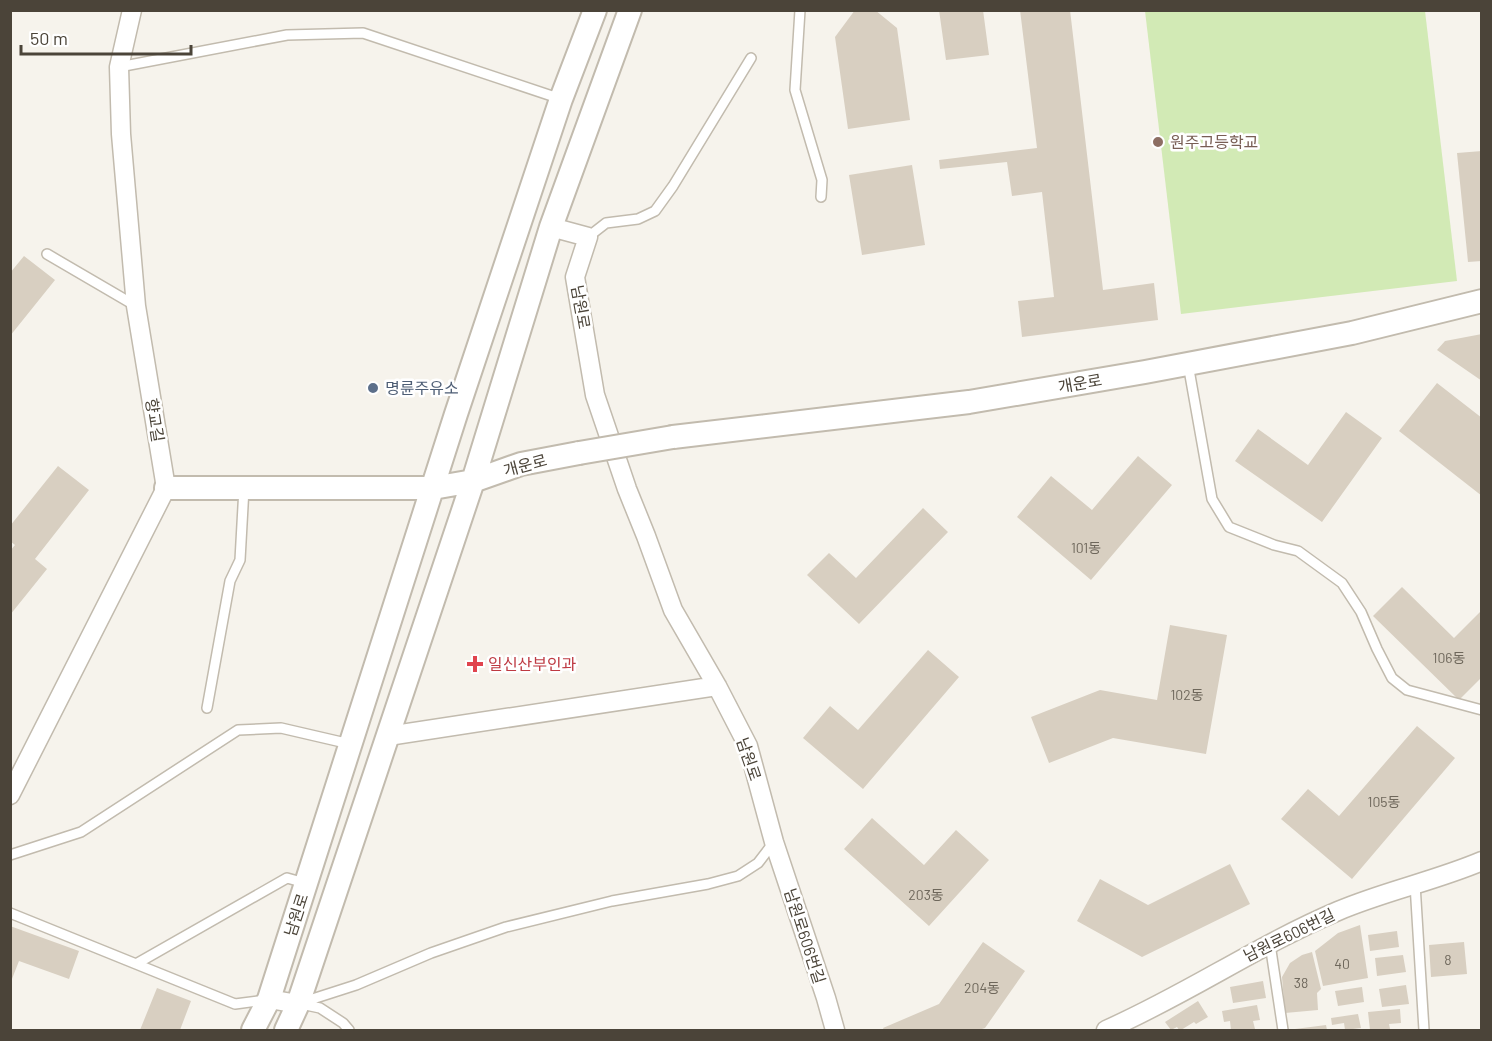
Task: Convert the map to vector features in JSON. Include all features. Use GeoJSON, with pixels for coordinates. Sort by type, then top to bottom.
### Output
{"type":"FeatureCollection","features":[{"type":"Feature","properties":{"kind":"street","name":"향교길"},"geometry":{"type":"LineString","coordinates":[[132,10],[119,67],[120,134],[136,306],[166,488]]}},
{"type":"Feature","properties":{"kind":"street","name":"남원로"},"geometry":{"type":"LineString","coordinates":[[253,1030],[269,999],[456,414],[561,99],[595,10]]}},
{"type":"Feature","properties":{"kind":"street","name":"남원로"},"geometry":{"type":"LineString","coordinates":[[286,1030],[298,1004],[473,481],[551,228],[630,10]]}},
{"type":"Feature","properties":{"kind":"street"},"geometry":{"type":"LineString","coordinates":[[551,228],[588,237]]}},
{"type":"Feature","properties":{"kind":"street","name":"남원로"},"geometry":{"type":"LineString","coordinates":[[588,237],[575,277],[595,395],[627,489],[673,610],[717,686],[748,746],[774,842]]}},
{"type":"Feature","properties":{"kind":"street","name":"개운로"},"geometry":{"type":"LineString","coordinates":[[473,481],[521,464],[673,437],[969,402],[1188,364],[1352,333],[1482,301]]}},
{"type":"Feature","properties":{"kind":"street"},"geometry":{"type":"LineString","coordinates":[[10,795],[166,488],[433,488],[473,481]]}},
{"type":"Feature","properties":{"kind":"street"},"geometry":{"type":"LineString","coordinates":[[388,736],[717,686]]}},
{"type":"Feature","properties":{"kind":"street","name":"남원로606번길"},"geometry":{"type":"LineString","coordinates":[[774,842],[835,1030]]}},
{"type":"Feature","properties":{"kind":"street","name":"남원로606번길"},"geometry":{"type":"LineString","coordinates":[[1106,1030],[1168,1000],[1269,943],[1340,910],[1482,861]]}},
{"type":"Feature","properties":{"kind":"street"},"geometry":{"type":"LineString","coordinates":[[269,999],[298,1004]]}},
{"type":"Feature","properties":{"kind":"lane"},"geometry":{"type":"LineString","coordinates":[[800,10],[795,90],[822,180],[820,197]]}},
{"type":"Feature","properties":{"kind":"lane"},"geometry":{"type":"LineString","coordinates":[[119,67],[287,35],[363,33],[561,99]]}},
{"type":"Feature","properties":{"kind":"lane"},"geometry":{"type":"LineString","coordinates":[[588,237],[606,223],[638,219],[656,211],[751,58]]}},
{"type":"Feature","properties":{"kind":"lane"},"geometry":{"type":"LineString","coordinates":[[47,254],[136,306]]}},
{"type":"Feature","properties":{"kind":"lane"},"geometry":{"type":"LineString","coordinates":[[1188,364],[1212,499],[1229,527],[1274,545],[1298,551],[1342,583],[1361,612],[1377,649],[1392,678],[1398,684],[1407,690],[1482,710]]}},
{"type":"Feature","properties":{"kind":"lane"},"geometry":{"type":"LineString","coordinates":[[207,708],[230,581],[240,560],[244,488]]}},
{"type":"Feature","properties":{"kind":"lane"},"geometry":{"type":"LineString","coordinates":[[10,855],[81,832],[238,730],[281,728],[351,744]]}},
{"type":"Feature","properties":{"kind":"lane"},"geometry":{"type":"LineString","coordinates":[[298,1004],[356,985],[431,953],[506,927],[612,901],[708,884],[738,876],[758,863],[774,842]]}},
{"type":"Feature","properties":{"kind":"lane"},"geometry":{"type":"LineString","coordinates":[[136,964],[287,878],[306,883]]}},
{"type":"Feature","properties":{"kind":"lane"},"geometry":{"type":"LineString","coordinates":[[1415,884],[1424,1030]]}},
{"type":"Feature","properties":{"kind":"lane"},"geometry":{"type":"LineString","coordinates":[[10,913],[235,1004],[269,999]]}},
{"type":"Feature","properties":{"kind":"lane"},"geometry":{"type":"LineString","coordinates":[[1269,943],[1283,1030]]}},
{"type":"Feature","properties":{"kind":"lane"},"geometry":{"type":"LineString","coordinates":[[298,1004],[320,1008],[343,1023],[349,1030]]}},
{"type":"Feature","properties":{"kind":"green space"},"geometry":{"type":"Polygon","coordinates":[[[1145,11],[1425,11],[1457,281],[1181,314],[1145,11]]]}},
{"type":"Feature","properties":{"kind":"building"},"geometry":{"type":"Polygon","coordinates":[[[855,10],[875,10],[897,28],[910,120],[848,129],[835,37],[855,10]]]}},
{"type":"Feature","properties":{"kind":"building"},"geometry":{"type":"Polygon","coordinates":[[[939,10],[983,10],[989,55],[946,60],[939,10]]]}},
{"type":"Feature","properties":{"kind":"building"},"geometry":{"type":"Polygon","coordinates":[[[1020,10],[1070,10],[1103,290],[1154,283],[1158,320],[1022,337],[1018,301],[1054,297],[1042,192],[1012,196],[1007,162],[940,169],[939,160],[1037,148],[1020,10]]]}},
{"type":"Feature","properties":{"kind":"building"},"geometry":{"type":"Polygon","coordinates":[[[1482,151],[1482,261],[1468,262],[1457,153],[1482,151]]]}},
{"type":"Feature","properties":{"kind":"building"},"geometry":{"type":"Polygon","coordinates":[[[912,165],[925,245],[862,255],[849,175],[912,165]]]}},
{"type":"Feature","properties":{"kind":"building"},"geometry":{"type":"Polygon","coordinates":[[[24,256],[55,280],[10,336],[10,273],[24,256]]]}},
{"type":"Feature","properties":{"kind":"building"},"geometry":{"type":"Polygon","coordinates":[[[1482,334],[1482,381],[1437,350],[1445,341],[1482,334]]]}},
{"type":"Feature","properties":{"kind":"building"},"geometry":{"type":"Polygon","coordinates":[[[1437,383],[1482,418],[1482,496],[1399,431],[1437,383]]]}},
{"type":"Feature","properties":{"kind":"building"},"geometry":{"type":"Polygon","coordinates":[[[1346,412],[1382,438],[1322,522],[1235,461],[1258,429],[1308,465],[1346,412]]]}},
{"type":"Feature","properties":{"kind":"building"},"geometry":{"type":"Polygon","coordinates":[[[1138,456],[1172,485],[1091,580],[1017,517],[1051,476],[1092,510],[1138,456]]]}},
{"type":"Feature","properties":{"kind":"building"},"geometry":{"type":"Polygon","coordinates":[[[58,466],[89,490],[35,559],[47,569],[10,615],[10,551],[15,545],[10,541],[10,526],[58,466]]]}},
{"type":"Feature","properties":{"kind":"building"},"geometry":{"type":"Polygon","coordinates":[[[923,508],[948,532],[859,624],[807,575],[829,553],[856,578],[923,508]]]}},
{"type":"Feature","properties":{"kind":"building"},"geometry":{"type":"Polygon","coordinates":[[[1402,587],[1454,638],[1482,610],[1482,677],[1459,700],[1373,616],[1402,587]]]}},
{"type":"Feature","properties":{"kind":"building"},"geometry":{"type":"Polygon","coordinates":[[[1170,625],[1227,635],[1206,754],[1113,738],[1049,763],[1031,717],[1100,690],[1157,700],[1170,625]]]}},
{"type":"Feature","properties":{"kind":"building"},"geometry":{"type":"Polygon","coordinates":[[[928,650],[959,677],[863,789],[803,738],[830,706],[858,730],[928,650]]]}},
{"type":"Feature","properties":{"kind":"building"},"geometry":{"type":"Polygon","coordinates":[[[1417,726],[1455,758],[1352,879],[1281,819],[1308,789],[1339,816],[1417,726]]]}},
{"type":"Feature","properties":{"kind":"building"},"geometry":{"type":"Polygon","coordinates":[[[872,818],[924,865],[956,830],[989,860],[929,926],[844,849],[872,818]]]}},
{"type":"Feature","properties":{"kind":"building"},"geometry":{"type":"Polygon","coordinates":[[[1230,864],[1250,904],[1142,957],[1077,921],[1100,879],[1148,905],[1230,864]]]}},
{"type":"Feature","properties":{"kind":"building"},"geometry":{"type":"Polygon","coordinates":[[[1360,925],[1368,978],[1323,986],[1315,951],[1338,933],[1360,925]]]}},
{"type":"Feature","properties":{"kind":"building"},"geometry":{"type":"Polygon","coordinates":[[[10,926],[79,951],[69,979],[19,961],[10,984],[10,926]]]}},
{"type":"Feature","properties":{"kind":"building"},"geometry":{"type":"Polygon","coordinates":[[[1397,931],[1399,947],[1370,951],[1368,935],[1397,931]]]}},
{"type":"Feature","properties":{"kind":"building"},"geometry":{"type":"Polygon","coordinates":[[[983,942],[1025,971],[985,1028],[979,1030],[884,1030],[883,1028],[939,1004],[983,942]]]}},
{"type":"Feature","properties":{"kind":"building"},"geometry":{"type":"Polygon","coordinates":[[[1464,942],[1467,974],[1431,977],[1429,945],[1464,942]]]}},
{"type":"Feature","properties":{"kind":"building"},"geometry":{"type":"Polygon","coordinates":[[[1312,952],[1321,989],[1317,993],[1318,1010],[1285,1013],[1282,977],[1290,963],[1312,952]]]}},
{"type":"Feature","properties":{"kind":"building"},"geometry":{"type":"Polygon","coordinates":[[[1403,955],[1406,972],[1377,976],[1375,958],[1403,955]]]}},
{"type":"Feature","properties":{"kind":"building"},"geometry":{"type":"Polygon","coordinates":[[[1263,981],[1266,998],[1233,1003],[1230,987],[1263,981]]]}},
{"type":"Feature","properties":{"kind":"building"},"geometry":{"type":"Polygon","coordinates":[[[1406,985],[1409,1004],[1382,1007],[1379,989],[1406,985]]]}},
{"type":"Feature","properties":{"kind":"building"},"geometry":{"type":"Polygon","coordinates":[[[1362,987],[1364,1002],[1338,1006],[1335,991],[1362,987]]]}},
{"type":"Feature","properties":{"kind":"building"},"geometry":{"type":"Polygon","coordinates":[[[157,988],[191,1001],[180,1030],[140,1030],[157,988]]]}},
{"type":"Feature","properties":{"kind":"building"},"geometry":{"type":"Polygon","coordinates":[[[1198,1001],[1208,1017],[1181,1030],[1177,1027],[1171,1030],[1165,1022],[1198,1001]]]}},
{"type":"Feature","properties":{"kind":"building"},"geometry":{"type":"Polygon","coordinates":[[[1257,1005],[1260,1020],[1253,1021],[1255,1029],[1231,1030],[1230,1021],[1224,1022],[1222,1011],[1257,1005]]]}},
{"type":"Feature","properties":{"kind":"building"},"geometry":{"type":"Polygon","coordinates":[[[1400,1009],[1401,1023],[1389,1024],[1390,1029],[1370,1030],[1368,1012],[1400,1009]]]}},
{"type":"Feature","properties":{"kind":"building"},"geometry":{"type":"Polygon","coordinates":[[[1358,1014],[1361,1028],[1345,1030],[1344,1023],[1332,1025],[1331,1018],[1358,1014]]]}},
{"type":"Feature","properties":{"kind":"building"},"geometry":{"type":"Polygon","coordinates":[[[1326,1025],[1327,1030],[1295,1030],[1295,1029],[1326,1025]]]}},
{"type":"Feature","properties":{"kind":"place","name":"원주고등학교"},"geometry":{"type":"Point","coordinates":[1158,142]}},
{"type":"Feature","properties":{"kind":"place","name":"명륜주유소"},"geometry":{"type":"Point","coordinates":[373,388]}},
{"type":"Feature","properties":{"kind":"place","name":"일신산부인과"},"geometry":{"type":"Point","coordinates":[475,664]}}]}
